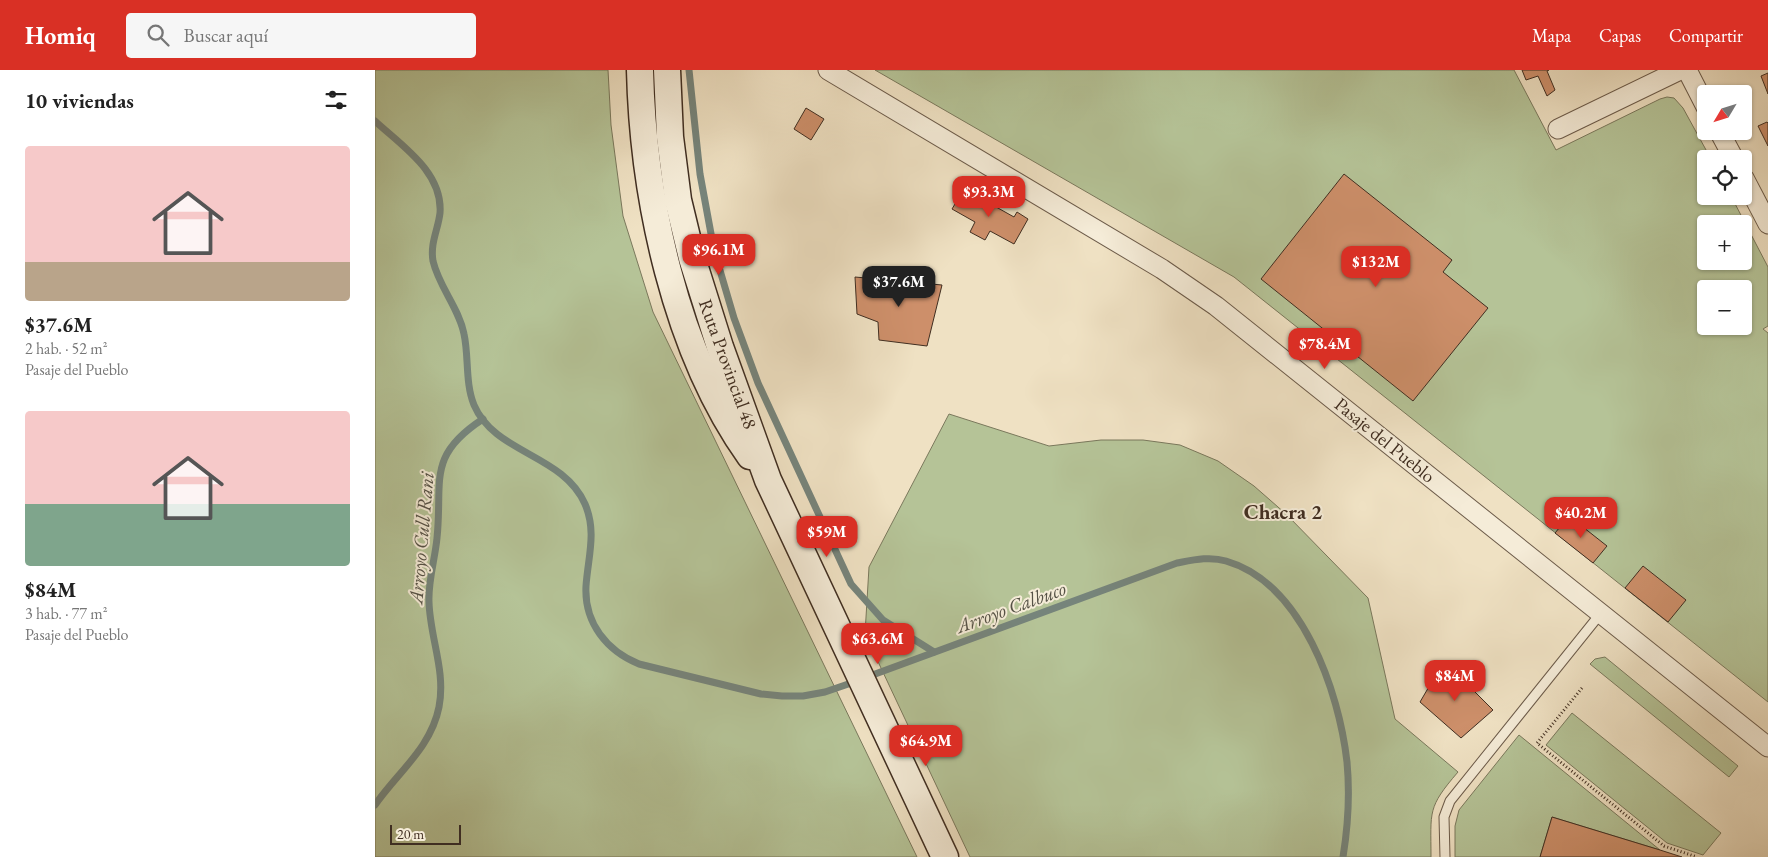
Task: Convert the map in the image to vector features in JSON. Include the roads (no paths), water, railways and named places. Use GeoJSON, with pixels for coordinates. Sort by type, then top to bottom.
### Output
{"type":"FeatureCollection","features":[{"type":"Feature","properties":{"kind":"main road","name":"Ruta Provincial 48"},"geometry":{"type":"LineString","coordinates":[[640,70],[643,124],[651,194],[664,253],[680,307],[714,395],[734,433],[768,480]]}},
{"type":"Feature","properties":{"kind":"main road","name":"Ruta Provincial 48"},"geometry":{"type":"LineString","coordinates":[[667,70],[671,145],[685,230],[711,319],[768,480],[945,857]]}},
{"type":"Feature","properties":{"kind":"street","name":"Pasaje del Pueblo"},"geometry":{"type":"LineString","coordinates":[[828,70],[1197,292],[1234,318],[1768,747]]}},
{"type":"Feature","properties":{"kind":"street"},"geometry":{"type":"LineString","coordinates":[[1558,130],[1680,70]]}},
{"type":"Feature","properties":{"kind":"street"},"geometry":{"type":"LineString","coordinates":[[1687,70],[1697,89]]}},
{"type":"Feature","properties":{"kind":"street"},"geometry":{"type":"LineString","coordinates":[[1752,193],[1768,224]]}},
{"type":"Feature","properties":{"kind":"lane"},"geometry":{"type":"LineString","coordinates":[[1445,857],[1445,817],[1450,802],[1601,613]]}},
{"type":"Feature","properties":{"kind":"waterway"},"geometry":{"type":"LineString","coordinates":[[689,70],[700,174],[714,250],[734,318],[758,383],[851,584],[883,620],[934,652]]}},
{"type":"Feature","properties":{"kind":"waterway","name":"Arroyo Calbuco"},"geometry":{"type":"LineString","coordinates":[[375,121],[419,161],[435,185],[439,198],[440,213],[433,242],[433,261],[440,280],[458,315],[464,334],[469,388],[474,405],[484,421],[497,434],[561,474],[575,487],[585,504],[591,525],[586,599],[593,624],[600,634],[617,652],[639,664],[761,694],[803,696],[825,692],[857,681]]}},
{"type":"Feature","properties":{"kind":"waterway","name":"Arroyo Cull Rani"},"geometry":{"type":"LineString","coordinates":[[375,805],[421,748],[435,722],[441,694],[441,680],[430,615],[429,594],[437,538],[441,471],[445,458],[453,445],[465,432],[483,419]]}},
{"type":"Feature","properties":{"kind":"waterway","name":"Arroyo Calbuco"},"geometry":{"type":"LineString","coordinates":[[867,677],[1177,563],[1208,559],[1226,561],[1253,573],[1276,592],[1296,616],[1312,643],[1325,673],[1343,734],[1347,762],[1348,810],[1343,857]]}},
{"type":"Feature","properties":{"kind":"district","name":"Chacra 2"},"geometry":{"type":"Point","coordinates":[1283,511]}}]}
